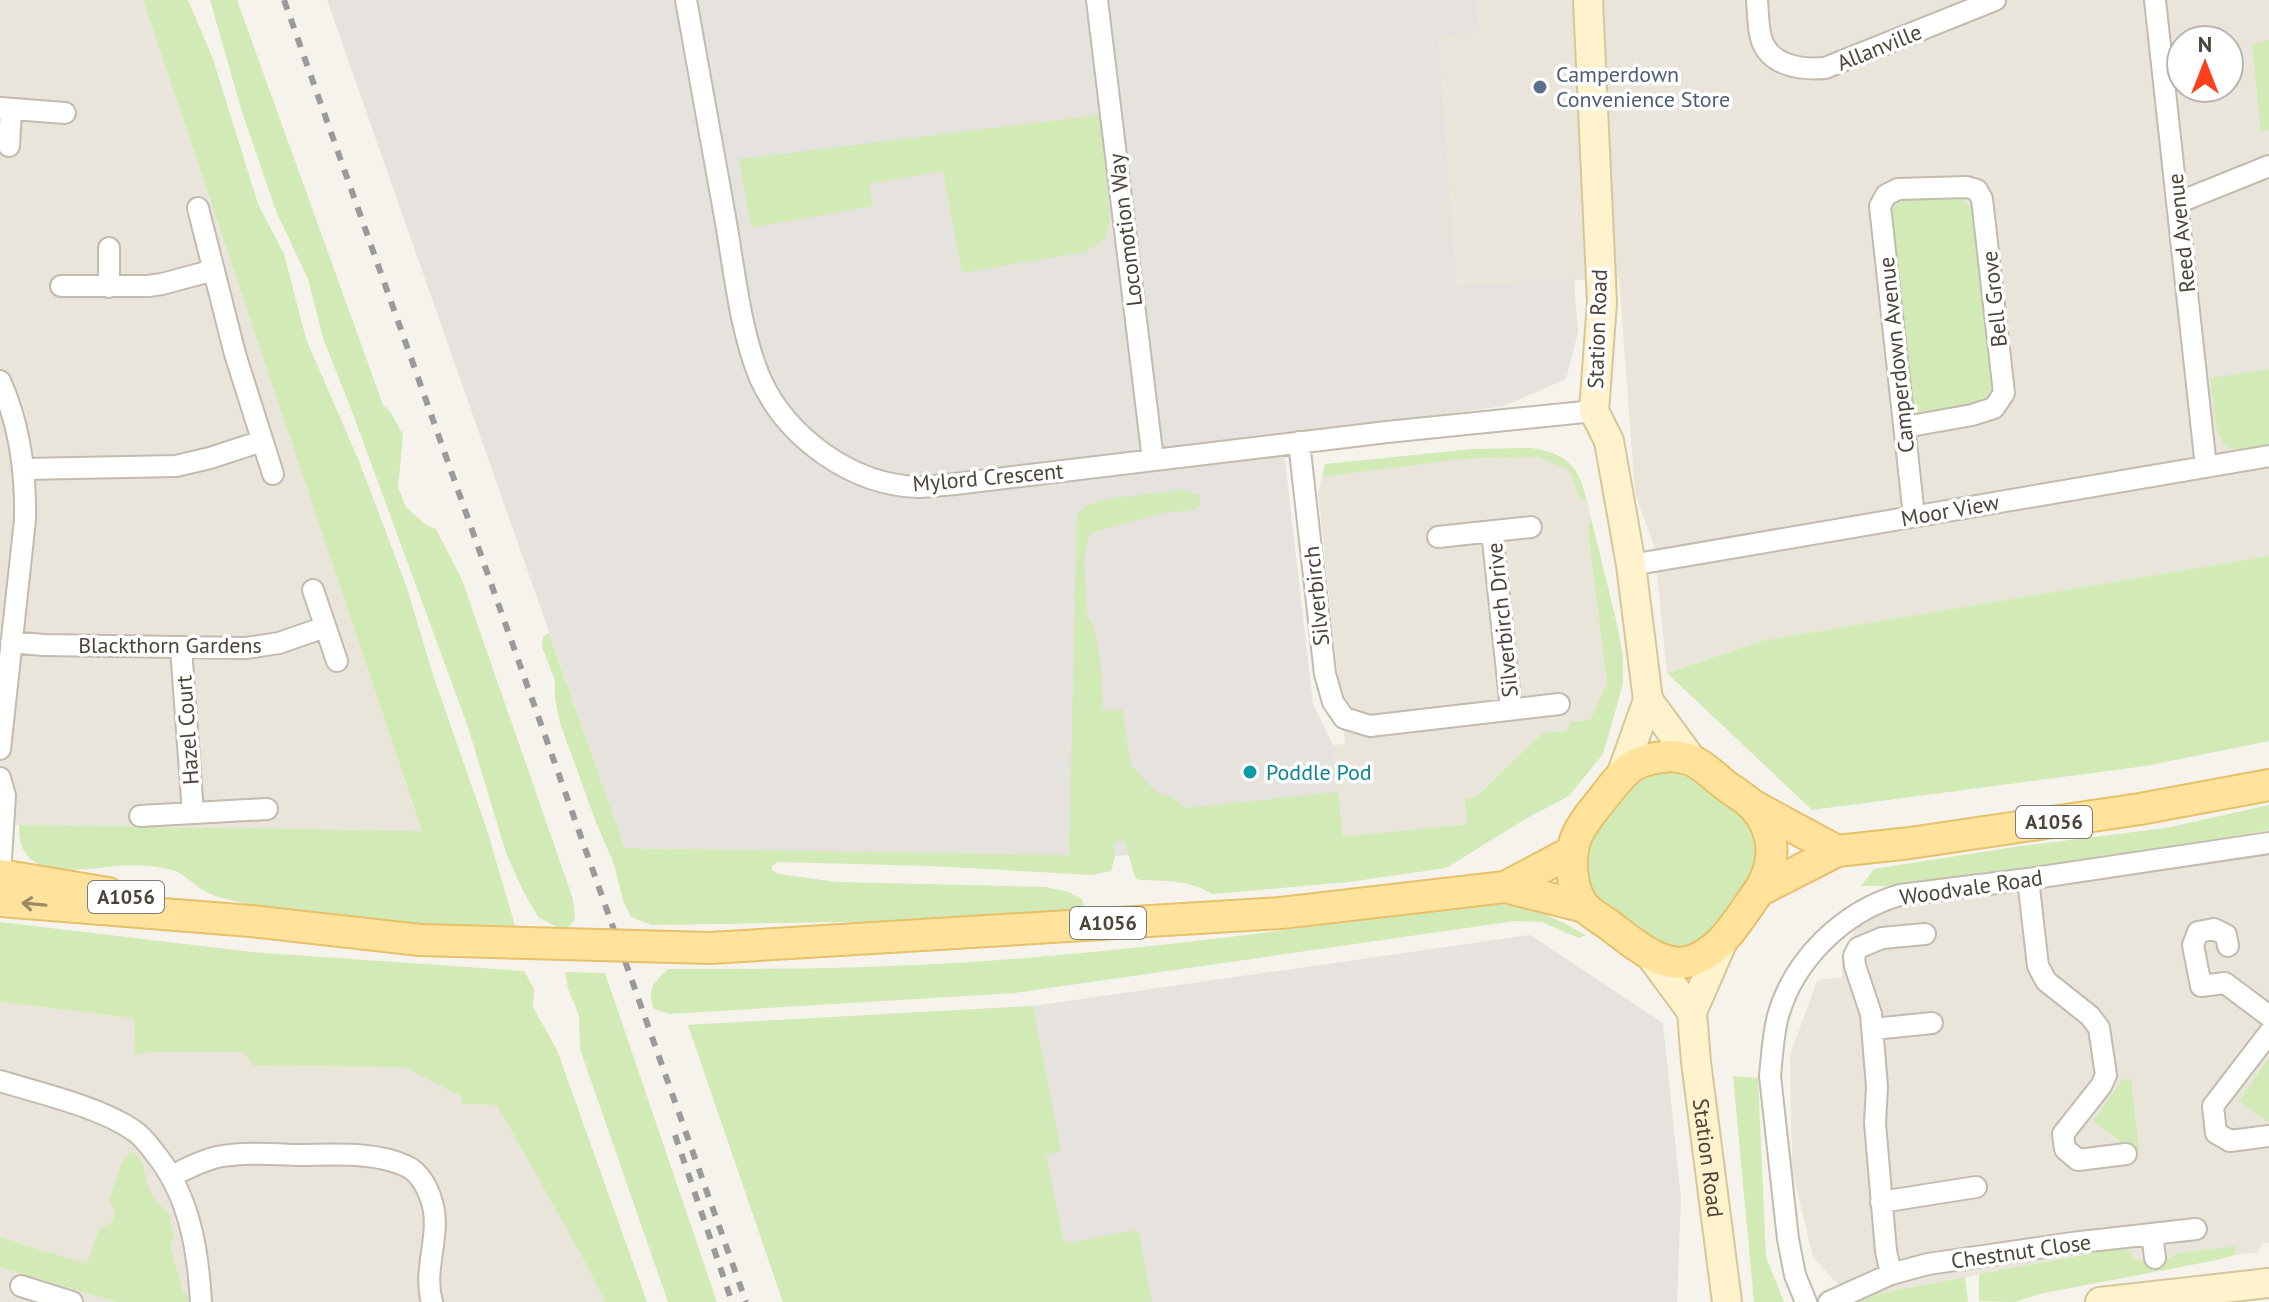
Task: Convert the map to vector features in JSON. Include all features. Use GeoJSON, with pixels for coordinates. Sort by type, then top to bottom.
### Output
{"type":"FeatureCollection","features":[{"type":"Feature","properties":{"kind":"main road","name":"Station Road"},"geometry":{"type":"LineString","coordinates":[[1588,0],[1602,302],[1594,411],[1609,441],[1631,565],[1648,700],[1622,773]]}},
{"type":"Feature","properties":{"kind":"main road","name":"Station Road"},"geometry":{"type":"LineString","coordinates":[[1648,700],[1692,760]]}},
{"type":"Feature","properties":{"kind":"main road"},"geometry":{"type":"LineString","coordinates":[[1692,1012],[1650,955],[1585,907],[1576,890],[1573,851],[1577,832],[1622,773],[1655,757],[1673,756],[1692,760],[1753,806],[1837,851]]}},
{"type":"Feature","properties":{"kind":"main road","name":"A1056"},"geometry":{"type":"LineString","coordinates":[[1759,891],[1837,851],[2140,809],[2269,785]]}},
{"type":"Feature","properties":{"kind":"main road"},"geometry":{"type":"LineString","coordinates":[[1650,955],[1690,961],[1708,953],[1722,943],[1767,880],[1772,845],[1766,825],[1753,806]]}},
{"type":"Feature","properties":{"kind":"main road","name":"A1056"},"geometry":{"type":"LineString","coordinates":[[1505,887],[1573,851]]}},
{"type":"Feature","properties":{"kind":"main road","name":"A1056"},"geometry":{"type":"LineString","coordinates":[[0,875],[251,921]]}},
{"type":"Feature","properties":{"kind":"main road","name":"A1056"},"geometry":{"type":"LineString","coordinates":[[0,901],[251,921],[420,940],[710,948],[1281,913],[1505,887],[1585,907]]}},
{"type":"Feature","properties":{"kind":"main road","name":"Station Road"},"geometry":{"type":"LineString","coordinates":[[1722,943],[1692,1012],[1727,1302]]}},
{"type":"Feature","properties":{"kind":"main road"},"geometry":{"type":"LineString","coordinates":[[2100,1302],[2269,1283]]}},
{"type":"Feature","properties":{"kind":"street","name":"Mylord Crescent"},"geometry":{"type":"LineString","coordinates":[[686,0],[743,315],[760,377],[772,399],[805,439],[824,456],[848,469],[882,481],[917,487],[1594,411]]}},
{"type":"Feature","properties":{"kind":"street","name":"Locomotion Way"},"geometry":{"type":"LineString","coordinates":[[1097,0],[1153,460]]}},
{"type":"Feature","properties":{"kind":"street","name":"Allanville"},"geometry":{"type":"LineString","coordinates":[[1757,0],[1761,40],[1767,49],[1789,66],[1815,69],[1825,68],[1995,0]]}},
{"type":"Feature","properties":{"kind":"street","name":"Reed Avenue"},"geometry":{"type":"LineString","coordinates":[[2155,0],[2206,467]]}},
{"type":"Feature","properties":{"kind":"street"},"geometry":{"type":"LineString","coordinates":[[9,146],[6,109],[65,113]]}},
{"type":"Feature","properties":{"kind":"street"},"geometry":{"type":"LineString","coordinates":[[2177,203],[2269,166]]}},
{"type":"Feature","properties":{"kind":"street","name":"Bell Grove"},"geometry":{"type":"LineString","coordinates":[[1886,195],[1898,189],[1967,187],[1977,190],[1982,199],[2004,393],[1994,408],[1905,427]]}},
{"type":"Feature","properties":{"kind":"street","name":"Camperdown Avenue"},"geometry":{"type":"LineString","coordinates":[[1886,195],[1880,206],[1914,516]]}},
{"type":"Feature","properties":{"kind":"street"},"geometry":{"type":"LineString","coordinates":[[198,208],[235,354],[273,474]]}},
{"type":"Feature","properties":{"kind":"street"},"geometry":{"type":"LineString","coordinates":[[109,248],[109,287]]}},
{"type":"Feature","properties":{"kind":"street"},"geometry":{"type":"LineString","coordinates":[[61,286],[162,284],[214,270]]}},
{"type":"Feature","properties":{"kind":"street"},"geometry":{"type":"LineString","coordinates":[[0,381],[13,415],[25,469],[25,520],[0,749]]}},
{"type":"Feature","properties":{"kind":"street"},"geometry":{"type":"LineString","coordinates":[[25,469],[176,466],[262,441]]}},
{"type":"Feature","properties":{"kind":"street","name":"Silverbirch"},"geometry":{"type":"LineString","coordinates":[[1299,442],[1325,674],[1333,702],[1344,718],[1370,726]]}},
{"type":"Feature","properties":{"kind":"street","name":"Moor View"},"geometry":{"type":"LineString","coordinates":[[1631,565],[2269,456]]}},
{"type":"Feature","properties":{"kind":"street","name":"Silverbirch Drive"},"geometry":{"type":"LineString","coordinates":[[1438,537],[1531,527]]}},
{"type":"Feature","properties":{"kind":"street","name":"Silverbirch Drive"},"geometry":{"type":"LineString","coordinates":[[1492,531],[1511,709]]}},
{"type":"Feature","properties":{"kind":"street"},"geometry":{"type":"LineString","coordinates":[[313,590],[337,661]]}},
{"type":"Feature","properties":{"kind":"street","name":"Blackthorn Gardens"},"geometry":{"type":"LineString","coordinates":[[11,642],[181,648],[261,647],[325,627]]}},
{"type":"Feature","properties":{"kind":"street","name":"Hazel Court"},"geometry":{"type":"LineString","coordinates":[[181,648],[193,813]]}},
{"type":"Feature","properties":{"kind":"street","name":"Silverbirch Drive"},"geometry":{"type":"LineString","coordinates":[[1370,726],[1559,704]]}},
{"type":"Feature","properties":{"kind":"street"},"geometry":{"type":"LineString","coordinates":[[0,778],[5,796],[0,875]]}},
{"type":"Feature","properties":{"kind":"street","name":"Hazel Court"},"geometry":{"type":"LineString","coordinates":[[140,816],[267,809]]}},
{"type":"Feature","properties":{"kind":"street","name":"Woodvale Road"},"geometry":{"type":"LineString","coordinates":[[1806,1302],[1795,1275],[1788,1239],[1770,1076],[1778,1015],[1789,986],[1805,962],[1833,932],[1880,900],[1900,895],[2269,843]]}},
{"type":"Feature","properties":{"kind":"street"},"geometry":{"type":"LineString","coordinates":[[2028,879],[2038,966],[2046,981],[2090,1016],[2099,1028],[2104,1059],[2106,1075],[2101,1086],[2063,1134],[2065,1149],[2078,1160],[2115,1150]]}},
{"type":"Feature","properties":{"kind":"street"},"geometry":{"type":"LineString","coordinates":[[2228,946],[2226,935],[2214,929],[2198,932],[2193,945],[2201,986],[2225,983],[2269,1016]]}},
{"type":"Feature","properties":{"kind":"street"},"geometry":{"type":"LineString","coordinates":[[1891,1274],[1886,1251],[1875,1123],[1877,1087],[1873,1029],[1854,956],[1858,948],[1882,938],[1925,934]]}},
{"type":"Feature","properties":{"kind":"street"},"geometry":{"type":"LineString","coordinates":[[1873,1029],[1932,1023]]}},
{"type":"Feature","properties":{"kind":"street"},"geometry":{"type":"LineString","coordinates":[[2261,1132],[2230,1141],[2216,1133],[2213,1106],[2269,1033]]}},
{"type":"Feature","properties":{"kind":"street"},"geometry":{"type":"LineString","coordinates":[[0,1081],[93,1111],[133,1130],[143,1139],[172,1176],[185,1204],[200,1273],[201,1302]]}},
{"type":"Feature","properties":{"kind":"street"},"geometry":{"type":"LineString","coordinates":[[172,1176],[198,1162],[249,1154],[354,1155],[405,1165],[424,1183],[432,1200],[436,1225],[429,1280],[432,1302]]}},
{"type":"Feature","properties":{"kind":"street"},"geometry":{"type":"LineString","coordinates":[[1881,1202],[1967,1182]]}},
{"type":"Feature","properties":{"kind":"street","name":"Chestnut Close"},"geometry":{"type":"LineString","coordinates":[[1829,1302],[1891,1274],[1942,1262],[2196,1229]]}},
{"type":"Feature","properties":{"kind":"street"},"geometry":{"type":"LineString","coordinates":[[2152,1234],[2155,1258]]}},
{"type":"Feature","properties":{"kind":"street"},"geometry":{"type":"LineString","coordinates":[[21,1286],[60,1300]]}},
{"type":"Feature","properties":{"kind":"shaded area"},"geometry":{"type":"Polygon","coordinates":[[[0,0],[143,0],[422,832],[0,825],[0,0]]]}},
{"type":"Feature","properties":{"kind":"shaded area"},"geometry":{"type":"Polygon","coordinates":[[[327,0],[1477,0],[1479,32],[1439,36],[1457,286],[1574,279],[1578,332],[1566,379],[1504,406],[1282,434],[1313,704],[1333,745],[1342,838],[1115,856],[625,848],[327,0]]]}},
{"type":"Feature","properties":{"kind":"shaded area"},"geometry":{"type":"Polygon","coordinates":[[[1477,0],[2269,0],[2269,556],[1761,641],[1667,673],[1654,546],[1635,493],[1619,278],[1457,287],[1439,35],[1479,32],[1477,0]]]}},
{"type":"Feature","properties":{"kind":"shaded area"},"geometry":{"type":"Polygon","coordinates":[[[1537,457],[1569,470],[1580,499],[1587,502],[1591,518],[1589,540],[1607,683],[1590,720],[1566,731],[1542,733],[1475,798],[1467,824],[1342,838],[1333,745],[1345,744],[1318,493],[1322,477],[1463,459],[1537,457]]]}},
{"type":"Feature","properties":{"kind":"shaded area"},"geometry":{"type":"Polygon","coordinates":[[[2269,830],[2269,1243],[2262,1244],[2258,1252],[2235,1255],[2235,1246],[2179,1253],[2154,1265],[2114,1248],[1851,1299],[1813,1257],[1792,1169],[1790,1055],[1817,981],[1842,977],[1846,945],[1885,886],[2163,849],[2269,830]]]}},
{"type":"Feature","properties":{"kind":"shaded area"},"geometry":{"type":"Polygon","coordinates":[[[1530,935],[1663,1023],[1681,1198],[1677,1302],[783,1302],[688,1025],[1033,1006],[1530,935]]]}},
{"type":"Feature","properties":{"kind":"shaded area"},"geometry":{"type":"Polygon","coordinates":[[[0,1002],[134,1018],[135,1056],[149,1052],[245,1052],[254,1066],[404,1067],[462,1096],[463,1104],[497,1105],[605,1302],[217,1302],[0,1237],[0,1002]]]}},
{"type":"Feature","properties":{"kind":"shaded area"},"geometry":{"type":"Polygon","coordinates":[[[0,1267],[116,1302],[0,1302],[0,1267]]]}},
{"type":"Feature","properties":{"kind":"green space"},"geometry":{"type":"Polygon","coordinates":[[[143,0],[188,0],[213,59],[258,204],[284,254],[306,339],[359,461],[407,588],[433,675],[487,830],[516,929],[278,910],[212,895],[172,870],[131,865],[69,870],[53,868],[39,864],[28,856],[21,844],[19,825],[422,831],[143,0]]]}},
{"type":"Feature","properties":{"kind":"green space"},"geometry":{"type":"Polygon","coordinates":[[[210,0],[237,0],[383,405],[403,435],[398,487],[406,507],[426,525],[436,529],[462,580],[573,899],[575,919],[570,926],[561,929],[538,917],[506,853],[468,727],[323,338],[308,279],[276,211],[242,112],[210,0]]]}},
{"type":"Feature","properties":{"kind":"green space"},"geometry":{"type":"Polygon","coordinates":[[[2269,40],[2269,129],[2261,133],[2252,44],[2269,40]]]}},
{"type":"Feature","properties":{"kind":"green space"},"geometry":{"type":"Polygon","coordinates":[[[1100,115],[1110,220],[1105,239],[1086,252],[962,273],[943,171],[869,184],[873,206],[751,228],[739,159],[1100,115]]]}},
{"type":"Feature","properties":{"kind":"green space"},"geometry":{"type":"Polygon","coordinates":[[[1960,197],[1973,209],[1992,386],[1987,399],[1976,405],[1917,412],[1908,401],[1890,215],[1899,200],[1960,197]]]}},
{"type":"Feature","properties":{"kind":"green space"},"geometry":{"type":"Polygon","coordinates":[[[2269,369],[2269,446],[2240,451],[2225,446],[2217,431],[2210,378],[2269,369]]]}},
{"type":"Feature","properties":{"kind":"green space"},"geometry":{"type":"Polygon","coordinates":[[[1530,448],[1553,453],[1569,463],[1580,479],[1587,502],[1580,499],[1569,470],[1537,457],[1463,459],[1322,477],[1325,464],[1473,449],[1530,448]]]}},
{"type":"Feature","properties":{"kind":"green space"},"geometry":{"type":"Polygon","coordinates":[[[1184,490],[1199,495],[1200,506],[1194,510],[1163,513],[1090,533],[1084,558],[1087,614],[1094,628],[1101,664],[1103,711],[1122,709],[1131,765],[1157,793],[1172,797],[1185,808],[1338,792],[1343,837],[1467,824],[1465,799],[1475,798],[1542,733],[1566,731],[1571,722],[1590,720],[1607,683],[1589,540],[1591,518],[1623,657],[1623,684],[1603,754],[1569,796],[1446,868],[1349,882],[1212,894],[1186,884],[1140,880],[1135,877],[1125,842],[1120,839],[1114,844],[1111,871],[1093,875],[931,866],[778,862],[772,866],[772,870],[779,874],[837,882],[1045,887],[1069,892],[1082,899],[1084,907],[1078,914],[1036,919],[652,925],[631,917],[560,723],[555,680],[542,647],[543,637],[549,633],[625,848],[1069,855],[1077,514],[1087,505],[1113,498],[1184,490]]]}},
{"type":"Feature","properties":{"kind":"green space"},"geometry":{"type":"Polygon","coordinates":[[[2269,556],[2269,741],[2146,766],[1812,810],[1667,673],[1761,641],[2269,556]]]}},
{"type":"Feature","properties":{"kind":"green space"},"geometry":{"type":"Polygon","coordinates":[[[1660,769],[1686,771],[1754,825],[1760,865],[1713,934],[1689,948],[1662,949],[1598,903],[1584,880],[1589,840],[1631,784],[1660,769]]]}},
{"type":"Feature","properties":{"kind":"green space"},"geometry":{"type":"Polygon","coordinates":[[[2269,805],[2269,830],[2163,849],[1885,886],[1861,886],[1874,869],[2166,828],[2269,805]]]}},
{"type":"Feature","properties":{"kind":"green space"},"geometry":{"type":"Polygon","coordinates":[[[1484,905],[1526,908],[1586,935],[1579,938],[1542,922],[1515,921],[1015,993],[669,1014],[654,1009],[651,996],[655,982],[668,969],[855,967],[988,961],[1201,940],[1484,905]]]}},
{"type":"Feature","properties":{"kind":"green space"},"geometry":{"type":"Polygon","coordinates":[[[0,922],[252,952],[524,971],[534,989],[533,1007],[557,1050],[647,1302],[605,1302],[497,1105],[463,1104],[461,1096],[404,1067],[254,1066],[244,1052],[149,1052],[135,1056],[134,1018],[0,1002],[0,922]]]}},
{"type":"Feature","properties":{"kind":"green space"},"geometry":{"type":"Polygon","coordinates":[[[565,972],[605,973],[717,1302],[668,1302],[580,1049],[579,1015],[568,989],[565,972]]]}},
{"type":"Feature","properties":{"kind":"green space"},"geometry":{"type":"Polygon","coordinates":[[[1033,1006],[1061,1152],[1046,1155],[1064,1243],[1138,1230],[1152,1302],[783,1302],[688,1025],[1033,1006]]]}},
{"type":"Feature","properties":{"kind":"green space"},"geometry":{"type":"Polygon","coordinates":[[[2269,1059],[2269,1123],[2239,1101],[2269,1059]]]}},
{"type":"Feature","properties":{"kind":"green space"},"geometry":{"type":"Polygon","coordinates":[[[1733,1076],[1758,1078],[1766,1257],[1784,1302],[1754,1302],[1733,1076]]]}},
{"type":"Feature","properties":{"kind":"green space"},"geometry":{"type":"Polygon","coordinates":[[[2131,1079],[2139,1151],[2134,1152],[2093,1121],[2122,1080],[2131,1079]]]}},
{"type":"Feature","properties":{"kind":"green space"},"geometry":{"type":"Polygon","coordinates":[[[133,1152],[143,1163],[154,1197],[168,1212],[174,1235],[170,1247],[184,1294],[217,1302],[116,1302],[0,1267],[0,1237],[87,1264],[99,1229],[112,1222],[115,1212],[109,1200],[120,1167],[133,1152]]]}},
{"type":"Feature","properties":{"kind":"green space"},"geometry":{"type":"Polygon","coordinates":[[[2235,1246],[2235,1255],[2217,1260],[2039,1294],[2015,1302],[1979,1301],[1979,1274],[2125,1247],[2133,1258],[2154,1265],[2179,1253],[2235,1246]]]}},
{"type":"Feature","properties":{"kind":"green space"},"geometry":{"type":"Polygon","coordinates":[[[1965,1277],[1968,1302],[1850,1302],[1851,1299],[1965,1277]]]}},
{"type":"Feature","properties":{"kind":"railway"},"geometry":{"type":"LineString","coordinates":[[284,0],[746,1302]]}},
{"type":"Feature","properties":{"kind":"railway"},"geometry":{"type":"LineString","coordinates":[[675,1135],[732,1302]]}},
{"type":"Feature","properties":{"kind":"place","name":"Camperdown Convenience Store"},"geometry":{"type":"Point","coordinates":[1540,87]}},
{"type":"Feature","properties":{"kind":"place","name":"Poddle Pod"},"geometry":{"type":"Point","coordinates":[1250,772]}}]}
